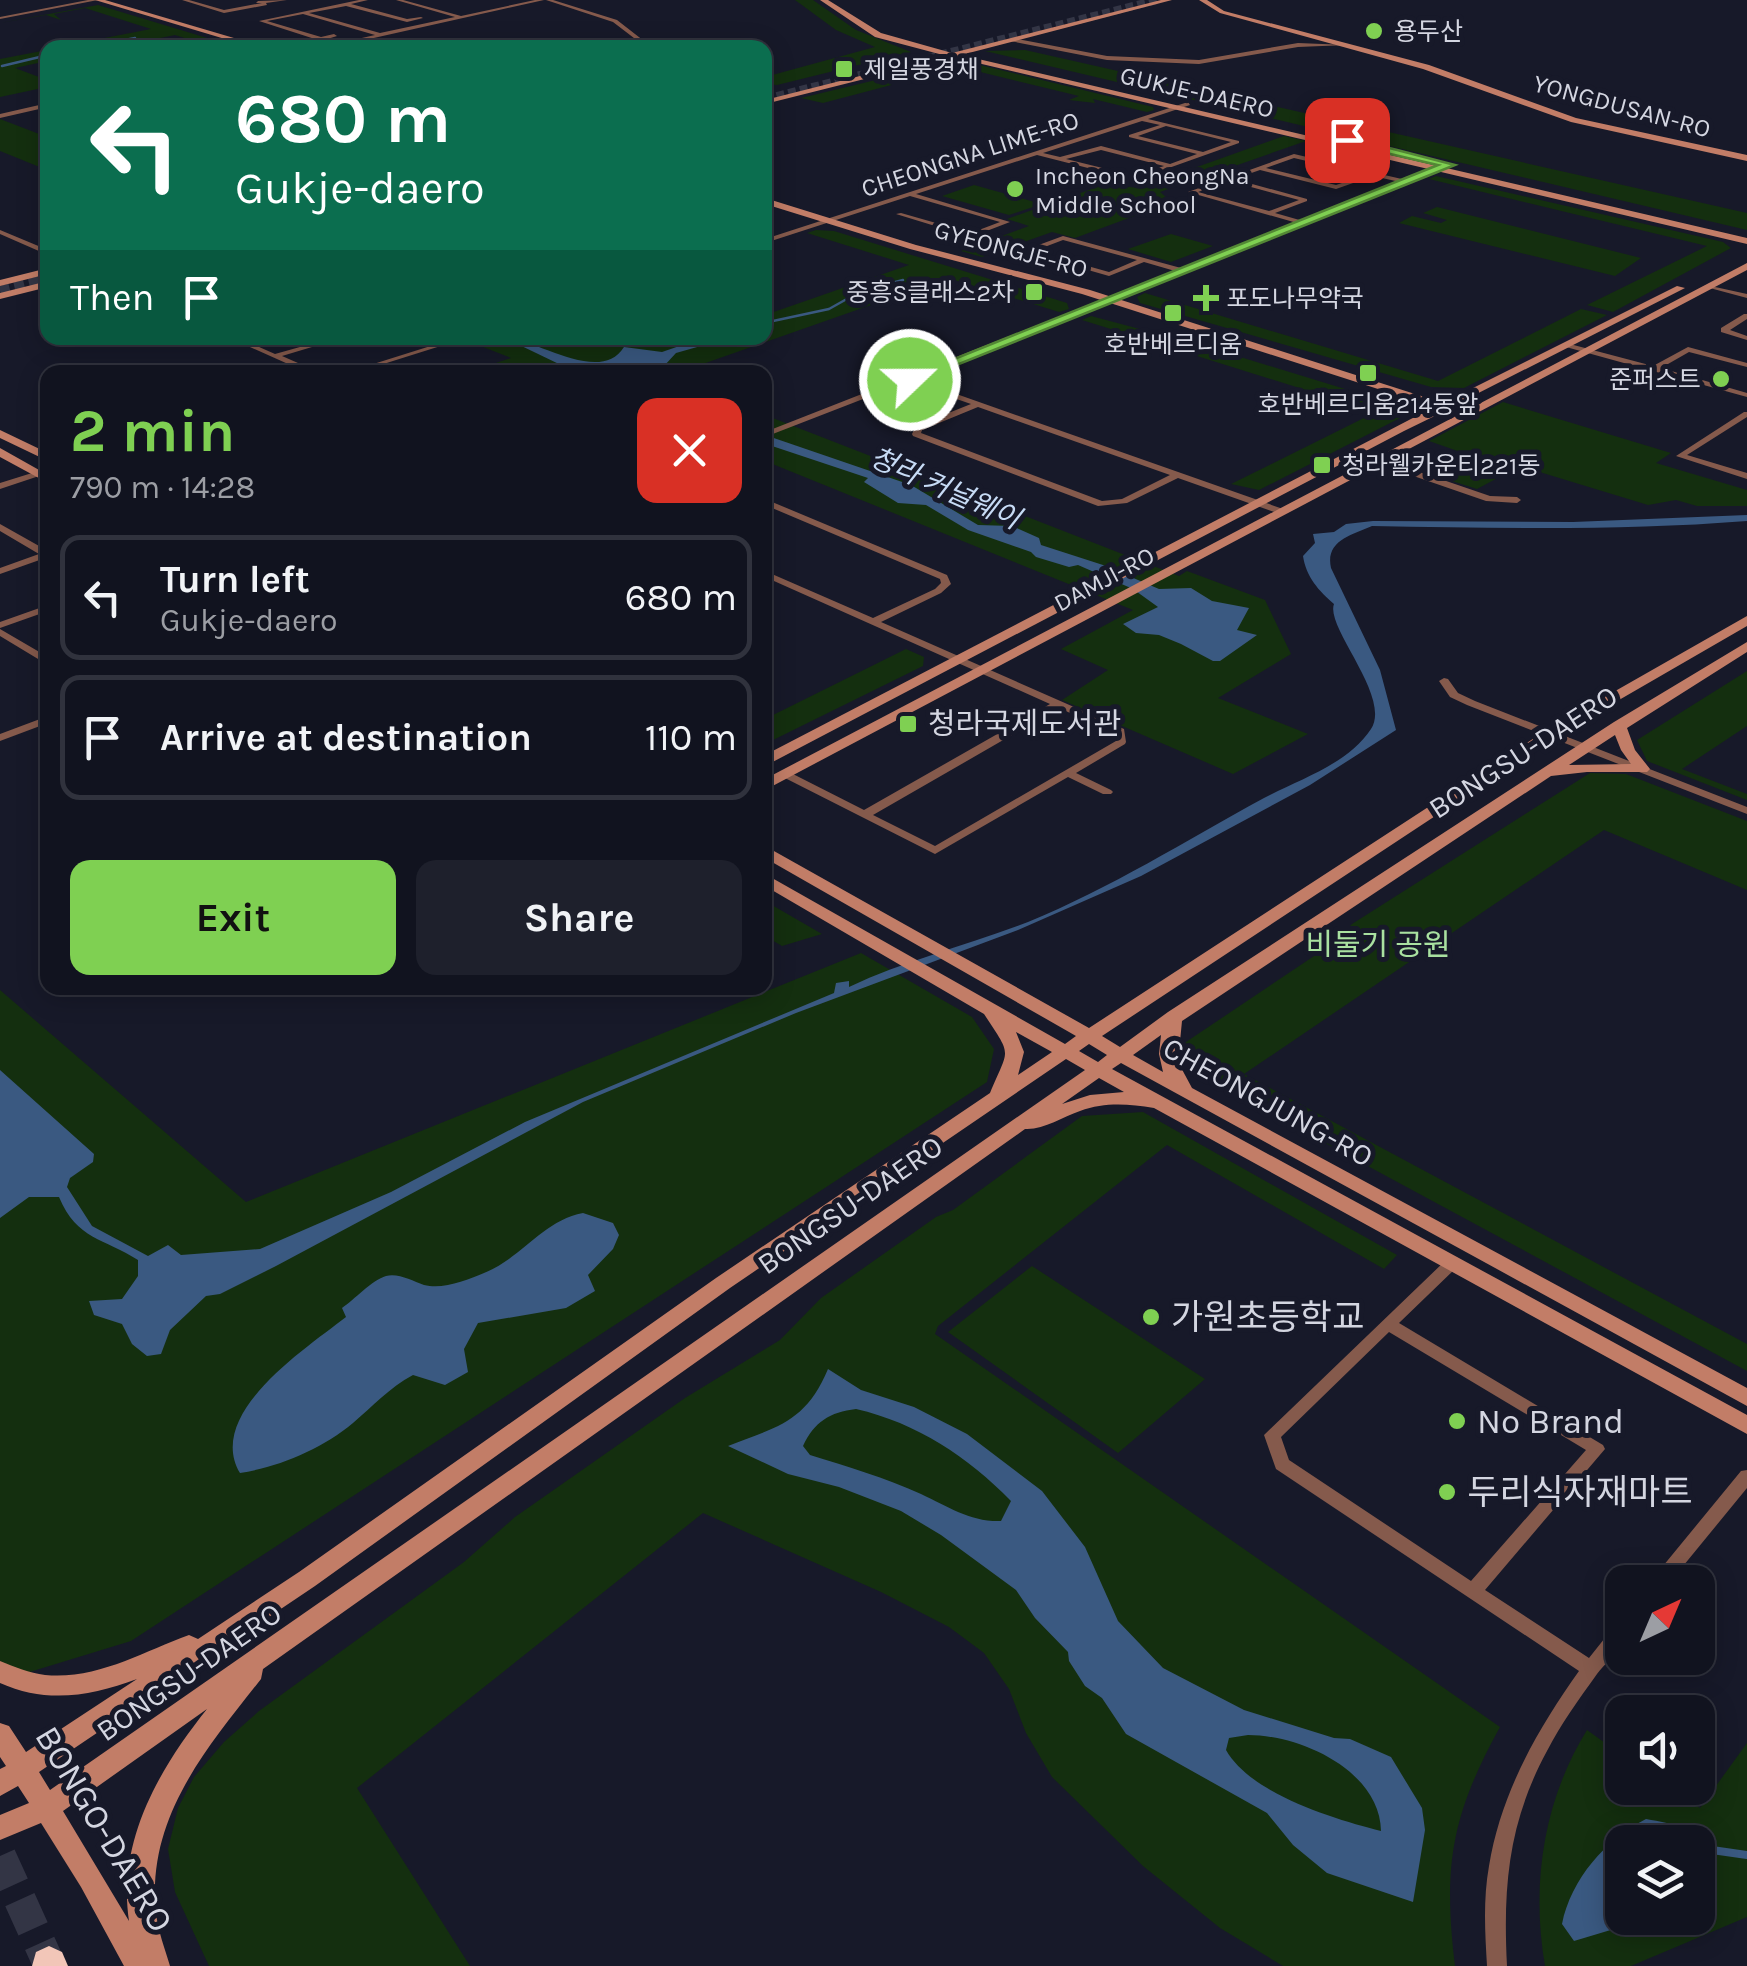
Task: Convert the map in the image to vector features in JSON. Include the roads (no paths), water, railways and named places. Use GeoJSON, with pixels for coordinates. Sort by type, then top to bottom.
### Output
{"type":"FeatureCollection","features":[{"type":"Feature","properties":{"kind":"street"},"geometry":{"type":"LineString","coordinates":[[0,18],[97,0],[200,27]]}},
{"type":"Feature","properties":{"kind":"street"},"geometry":{"type":"LineString","coordinates":[[123,0],[240,40]]}},
{"type":"Feature","properties":{"kind":"street"},"geometry":{"type":"LineString","coordinates":[[184,0],[224,12],[285,0]]}},
{"type":"Feature","properties":{"kind":"street"},"geometry":{"type":"LineString","coordinates":[[251,0],[265,4]]}},
{"type":"Feature","properties":{"kind":"street"},"geometry":{"type":"LineString","coordinates":[[363,30],[321,38],[261,21],[366,0]]}},
{"type":"Feature","properties":{"kind":"street"},"geometry":{"type":"LineString","coordinates":[[398,0],[462,17]]}},
{"type":"Feature","properties":{"kind":"street"},"geometry":{"type":"LineString","coordinates":[[354,40],[545,0],[614,20],[640,40]]}},
{"type":"Feature","properties":{"kind":"street","name":"GUKJE-DAERO"},"geometry":{"type":"LineString","coordinates":[[823,0],[878,34],[932,50],[962,52],[1450,165],[1744,249]]}},
{"type":"Feature","properties":{"kind":"street","name":"GUKJE-DAERO"},"geometry":{"type":"LineString","coordinates":[[839,0],[879,28],[947,51],[1683,226],[1744,249]]}},
{"type":"Feature","properties":{"kind":"street"},"geometry":{"type":"LineString","coordinates":[[772,100],[1131,0]]}},
{"type":"Feature","properties":{"kind":"street"},"geometry":{"type":"LineString","coordinates":[[1012,40],[1169,0]]}},
{"type":"Feature","properties":{"kind":"street","name":"YONGDUSAN-RO"},"geometry":{"type":"LineString","coordinates":[[1202,0],[1240,18],[1426,67],[1574,120],[1747,158]]}},
{"type":"Feature","properties":{"kind":"street"},"geometry":{"type":"LineString","coordinates":[[346,4],[407,21],[445,13]]}},
{"type":"Feature","properties":{"kind":"street"},"geometry":{"type":"LineString","coordinates":[[302,13],[380,34]]}},
{"type":"Feature","properties":{"kind":"street"},"geometry":{"type":"LineString","coordinates":[[962,52],[1001,38],[1106,58],[1199,62],[1298,45],[1344,46]]}},
{"type":"Feature","properties":{"kind":"street"},"geometry":{"type":"LineString","coordinates":[[772,90],[885,67],[932,50]]}},
{"type":"Feature","properties":{"kind":"street","name":"CHEONGNA LIME-RO"},"geometry":{"type":"LineString","coordinates":[[772,238],[1188,104]]}},
{"type":"Feature","properties":{"kind":"street"},"geometry":{"type":"LineString","coordinates":[[2,115],[40,108]]}},
{"type":"Feature","properties":{"kind":"street"},"geometry":{"type":"LineString","coordinates":[[1038,154],[1135,178],[1237,142],[1142,119]]}},
{"type":"Feature","properties":{"kind":"street"},"geometry":{"type":"LineString","coordinates":[[1165,125],[1130,136],[1204,154]]}},
{"type":"Feature","properties":{"kind":"street"},"geometry":{"type":"LineString","coordinates":[[1060,159],[1100,148],[1172,165]]}},
{"type":"Feature","properties":{"kind":"street"},"geometry":{"type":"LineString","coordinates":[[1304,222],[1191,192],[1294,156],[1406,182]]}},
{"type":"Feature","properties":{"kind":"street"},"geometry":{"type":"LineString","coordinates":[[772,432],[1450,165]]}},
{"type":"Feature","properties":{"kind":"street"},"geometry":{"type":"LineString","coordinates":[[1260,168],[1336,187],[1373,174]]}},
{"type":"Feature","properties":{"kind":"street"},"geometry":{"type":"LineString","coordinates":[[1228,179],[1305,200],[1270,214]]}},
{"type":"Feature","properties":{"kind":"street"},"geometry":{"type":"LineString","coordinates":[[911,194],[1008,222],[972,235],[900,214],[936,202]]}},
{"type":"Feature","properties":{"kind":"street","name":"GYEONGJE-RO"},"geometry":{"type":"LineString","coordinates":[[772,202],[1162,328],[1268,353]]}},
{"type":"Feature","properties":{"kind":"street"},"geometry":{"type":"LineString","coordinates":[[0,232],[40,250]]}},
{"type":"Feature","properties":{"kind":"street"},"geometry":{"type":"LineString","coordinates":[[1144,260],[1108,274],[1027,251],[1063,238],[1144,260],[1183,271]]}},
{"type":"Feature","properties":{"kind":"street","name":"GYEONGJE-RO"},"geometry":{"type":"LineString","coordinates":[[914,246],[1110,300],[1465,414]]}},
{"type":"Feature","properties":{"kind":"street"},"geometry":{"type":"LineString","coordinates":[[772,757],[1400,429],[1569,345],[1744,249]]}},
{"type":"Feature","properties":{"kind":"street"},"geometry":{"type":"LineString","coordinates":[[1587,350],[1747,266]]}},
{"type":"Feature","properties":{"kind":"street"},"geometry":{"type":"LineString","coordinates":[[0,283],[40,273]]}},
{"type":"Feature","properties":{"kind":"street"},"geometry":{"type":"LineString","coordinates":[[0,296],[40,286]]}},
{"type":"Feature","properties":{"kind":"street"},"geometry":{"type":"LineString","coordinates":[[1708,286],[1747,296]]}},
{"type":"Feature","properties":{"kind":"street"},"geometry":{"type":"LineString","coordinates":[[1747,316],[1724,330],[1747,338]]}},
{"type":"Feature","properties":{"kind":"street"},"geometry":{"type":"LineString","coordinates":[[250,345],[295,365]]}},
{"type":"Feature","properties":{"kind":"street"},"geometry":{"type":"LineString","coordinates":[[275,356],[314,345]]}},
{"type":"Feature","properties":{"kind":"street"},"geometry":{"type":"LineString","coordinates":[[374,365],[438,345]]}},
{"type":"Feature","properties":{"kind":"street"},"geometry":{"type":"LineString","coordinates":[[1569,345],[1747,395]]}},
{"type":"Feature","properties":{"kind":"street"},"geometry":{"type":"LineString","coordinates":[[1654,369],[1688,349],[1747,365]]}},
{"type":"Feature","properties":{"kind":"street","name":"DAMJI-RO"},"geometry":{"type":"LineString","coordinates":[[772,781],[1587,350]]}},
{"type":"Feature","properties":{"kind":"street"},"geometry":{"type":"LineString","coordinates":[[1347,378],[1445,396],[1486,388]]}},
{"type":"Feature","properties":{"kind":"street"},"geometry":{"type":"LineString","coordinates":[[1347,378],[1412,406],[1415,417],[1400,429]]}},
{"type":"Feature","properties":{"kind":"street"},"geometry":{"type":"LineString","coordinates":[[910,380],[1280,511]]}},
{"type":"Feature","properties":{"kind":"street"},"geometry":{"type":"LineString","coordinates":[[978,404],[919,428],[916,434],[1101,504],[1124,500],[1177,475]]}},
{"type":"Feature","properties":{"kind":"street"},"geometry":{"type":"LineString","coordinates":[[1747,414],[1680,456],[1747,476]]}},
{"type":"Feature","properties":{"kind":"street"},"geometry":{"type":"LineString","coordinates":[[0,432],[40,454]]}},
{"type":"Feature","properties":{"kind":"street"},"geometry":{"type":"LineString","coordinates":[[0,452],[40,473]]}},
{"type":"Feature","properties":{"kind":"street"},"geometry":{"type":"LineString","coordinates":[[1376,460],[1489,499],[1517,500]]}},
{"type":"Feature","properties":{"kind":"street"},"geometry":{"type":"LineString","coordinates":[[0,486],[40,476]]}},
{"type":"Feature","properties":{"kind":"street"},"geometry":{"type":"LineString","coordinates":[[772,505],[944,577],[946,584],[938,591],[873,622]]}},
{"type":"Feature","properties":{"kind":"street"},"geometry":{"type":"LineString","coordinates":[[0,527],[6,536],[40,551]]}},
{"type":"Feature","properties":{"kind":"street"},"geometry":{"type":"LineString","coordinates":[[0,571],[40,556]]}},
{"type":"Feature","properties":{"kind":"street"},"geometry":{"type":"LineString","coordinates":[[772,577],[1120,732],[1121,742],[935,851],[786,774]]}},
{"type":"Feature","properties":{"kind":"street"},"geometry":{"type":"LineString","coordinates":[[40,611],[0,628],[40,657]]}},
{"type":"Feature","properties":{"kind":"street","name":"BONGSU-DAERO"},"geometry":{"type":"LineString","coordinates":[[10,1776],[236,1626],[723,1283],[1089,1036],[1550,734],[1747,620]]}},
{"type":"Feature","properties":{"kind":"street","name":"BONGSU-DAERO"},"geometry":{"type":"LineString","coordinates":[[0,1828],[46,1808],[1096,1068],[1526,784],[1747,646]]}},
{"type":"Feature","properties":{"kind":"street"},"geometry":{"type":"LineString","coordinates":[[31,652],[40,649]]}},
{"type":"Feature","properties":{"kind":"street"},"geometry":{"type":"LineString","coordinates":[[1444,681],[1454,695],[1747,811]]}},
{"type":"Feature","properties":{"kind":"street"},"geometry":{"type":"LineString","coordinates":[[1606,702],[1613,712],[1637,714]]}},
{"type":"Feature","properties":{"kind":"street"},"geometry":{"type":"LineString","coordinates":[[864,814],[1058,704]]}},
{"type":"Feature","properties":{"kind":"street"},"geometry":{"type":"LineString","coordinates":[[0,738],[40,722]]}},
{"type":"Feature","properties":{"kind":"street"},"geometry":{"type":"LineString","coordinates":[[1620,725],[1628,750],[1640,769]]}},
{"type":"Feature","properties":{"kind":"street"},"geometry":{"type":"LineString","coordinates":[[1544,773],[1587,768],[1640,769]]}},
{"type":"Feature","properties":{"kind":"street"},"geometry":{"type":"LineString","coordinates":[[1496,770],[1522,770],[1528,779],[1526,784]]}},
{"type":"Feature","properties":{"kind":"street"},"geometry":{"type":"LineString","coordinates":[[1068,773],[1107,792]]}},
{"type":"Feature","properties":{"kind":"street","name":"CHEONGJUNG-RO"},"geometry":{"type":"LineString","coordinates":[[772,854],[1196,1096],[1747,1398]]}},
{"type":"Feature","properties":{"kind":"street","name":"CHEONGJUNG-RO"},"geometry":{"type":"LineString","coordinates":[[772,883],[986,1008],[1747,1425]]}},
{"type":"Feature","properties":{"kind":"street"},"geometry":{"type":"LineString","coordinates":[[986,1008],[1003,1025],[1016,1055],[1016,1064],[990,1104]]}},
{"type":"Feature","properties":{"kind":"street"},"geometry":{"type":"LineString","coordinates":[[1174,1016],[1167,1050],[1170,1068],[1175,1079],[1196,1096]]}},
{"type":"Feature","properties":{"kind":"street"},"geometry":{"type":"LineString","coordinates":[[1001,1135],[1091,1099],[1140,1098],[1177,1110]]}},
{"type":"Feature","properties":{"kind":"street"},"geometry":{"type":"LineString","coordinates":[[1452,1264],[1272,1435],[1274,1450],[1282,1464],[1590,1669]]}},
{"type":"Feature","properties":{"kind":"street"},"geometry":{"type":"LineString","coordinates":[[1388,1324],[1596,1449],[1474,1590]]}},
{"type":"Feature","properties":{"kind":"street"},"geometry":{"type":"LineString","coordinates":[[1674,1565],[1747,1476]]}},
{"type":"Feature","properties":{"kind":"street"},"geometry":{"type":"LineString","coordinates":[[0,1672],[36,1684],[76,1686],[140,1667],[236,1626]]}},
{"type":"Feature","properties":{"kind":"street"},"geometry":{"type":"LineString","coordinates":[[1496,1966],[1494,1917],[1500,1852],[1518,1787],[1551,1722],[1605,1650]]}},
{"type":"Feature","properties":{"kind":"street"},"geometry":{"type":"LineString","coordinates":[[156,1966],[142,1913],[142,1863],[147,1833],[166,1784],[266,1655]]}},
{"type":"Feature","properties":{"kind":"street","name":"BONGO-DAERO"},"geometry":{"type":"LineString","coordinates":[[0,1734],[10,1776],[46,1808],[92,1878],[139,1966]]}},
{"type":"Feature","properties":{"kind":"water"},"geometry":{"type":"Polygon","coordinates":[[[520,345],[599,362],[613,358],[624,347],[662,352],[682,345],[704,345],[676,353],[665,365],[561,365],[520,345]]]}},
{"type":"Feature","properties":{"kind":"water"},"geometry":{"type":"Polygon","coordinates":[[[772,437],[911,485],[978,525],[1012,526],[1039,538],[1041,545],[1159,589],[1191,588],[1212,601],[1249,608],[1237,630],[1257,635],[1220,661],[1213,661],[1159,635],[1136,633],[1123,624],[1158,607],[1133,589],[1078,565],[1069,567],[1036,557],[968,530],[926,505],[898,503],[864,482],[868,478],[772,446],[772,437]]]}},
{"type":"Feature","properties":{"kind":"water"},"geometry":{"type":"Polygon","coordinates":[[[1747,515],[1747,521],[1653,526],[1372,526],[1348,536],[1332,551],[1331,568],[1380,670],[1396,730],[1310,785],[1141,876],[1018,930],[796,1013],[583,1102],[276,1266],[220,1294],[206,1296],[170,1330],[161,1354],[147,1356],[132,1344],[122,1324],[94,1315],[89,1301],[122,1299],[138,1276],[138,1260],[83,1230],[59,1197],[29,1197],[0,1218],[0,1070],[94,1154],[93,1162],[70,1178],[67,1187],[92,1226],[148,1256],[168,1245],[181,1255],[260,1249],[391,1192],[525,1122],[834,993],[836,983],[849,981],[849,987],[1006,930],[1118,879],[1337,761],[1371,729],[1375,715],[1366,681],[1339,629],[1334,604],[1307,571],[1303,556],[1315,543],[1313,534],[1373,521],[1573,522],[1747,515]]]}},
{"type":"Feature","properties":{"kind":"water"},"geometry":{"type":"Polygon","coordinates":[[[583,1213],[613,1223],[619,1235],[613,1249],[588,1275],[595,1291],[566,1308],[478,1323],[464,1349],[468,1372],[445,1385],[413,1375],[314,1449],[240,1473],[233,1451],[236,1428],[247,1406],[285,1365],[346,1317],[342,1308],[369,1286],[391,1275],[431,1286],[463,1281],[497,1266],[556,1224],[583,1213]]]}},
{"type":"Feature","properties":{"kind":"water"},"geometry":{"type":"Polygon","coordinates":[[[828,1369],[861,1390],[914,1407],[967,1434],[1042,1491],[1085,1547],[1118,1621],[1163,1668],[1244,1710],[1334,1738],[1350,1739],[1391,1757],[1422,1808],[1425,1830],[1413,1902],[1327,1873],[1293,1845],[1267,1813],[1126,1734],[1102,1698],[1085,1686],[1069,1661],[1068,1652],[1035,1618],[1016,1590],[941,1535],[901,1511],[839,1487],[788,1474],[728,1446],[788,1420],[800,1412],[828,1369]],[[856,1409],[831,1416],[812,1431],[803,1446],[810,1455],[894,1483],[969,1516],[1001,1521],[1011,1501],[959,1456],[900,1423],[856,1409]],[[1248,1735],[1229,1738],[1226,1750],[1254,1780],[1318,1812],[1381,1831],[1377,1810],[1367,1791],[1334,1760],[1291,1742],[1248,1735]]]}},
{"type":"Feature","properties":{"kind":"water"},"geometry":{"type":"Polygon","coordinates":[[[1646,1819],[1674,1825],[1635,1825],[1646,1819]]]}},
{"type":"Feature","properties":{"kind":"water"},"geometry":{"type":"Polygon","coordinates":[[[1604,1849],[1605,1932],[1574,1941],[1562,1924],[1567,1907],[1582,1876],[1604,1849]]]}},
{"type":"Feature","properties":{"kind":"waterway"},"geometry":{"type":"LineString","coordinates":[[125,40],[135,38]]}},
{"type":"Feature","properties":{"kind":"waterway"},"geometry":{"type":"LineString","coordinates":[[2,66],[40,57]]}},
{"type":"Feature","properties":{"kind":"waterway"},"geometry":{"type":"LineString","coordinates":[[773,321],[829,309],[861,291],[903,280]]}},
{"type":"Feature","properties":{"kind":"waterway"},"geometry":{"type":"LineString","coordinates":[[1715,1850],[1747,1855]]}},
{"type":"Feature","properties":{"kind":"tunnel"},"geometry":{"type":"LineString","coordinates":[[772,97],[1157,0]]}},
{"type":"Feature","properties":{"kind":"tunnel"},"geometry":{"type":"LineString","coordinates":[[0,291],[40,281]]}},
{"type":"Feature","properties":{"kind":"tunnel"},"geometry":{"type":"LineString","coordinates":[[0,1856],[49,1964]]}},
{"type":"Feature","properties":{"kind":"place","name":"용두산"},"geometry":{"type":"Point","coordinates":[1374,31]}},
{"type":"Feature","properties":{"kind":"place","name":"제일풍경채"},"geometry":{"type":"Point","coordinates":[844,69]}},
{"type":"Feature","properties":{"kind":"place","name":"Incheon CheongNa Middle School"},"geometry":{"type":"Point","coordinates":[1015,189]}},
{"type":"Feature","properties":{"kind":"place","name":"중흥S클래스2차"},"geometry":{"type":"Point","coordinates":[1034,292]}},
{"type":"Feature","properties":{"kind":"place","name":"포도나무약국"},"geometry":{"type":"Point","coordinates":[1206,298]}},
{"type":"Feature","properties":{"kind":"place","name":"호반베르디움"},"geometry":{"type":"Point","coordinates":[1173,313]}},
{"type":"Feature","properties":{"kind":"place","name":"호반베르디움214동앞"},"geometry":{"type":"Point","coordinates":[1368,373]}},
{"type":"Feature","properties":{"kind":"place","name":"준퍼스트"},"geometry":{"type":"Point","coordinates":[1721,379]}},
{"type":"Feature","properties":{"kind":"place","name":"청라웰카운티221동"},"geometry":{"type":"Point","coordinates":[1322,465]}},
{"type":"Feature","properties":{"kind":"place","name":"청라국제도서관"},"geometry":{"type":"Point","coordinates":[908,724]}},
{"type":"Feature","properties":{"kind":"place","name":"가원초등학교"},"geometry":{"type":"Point","coordinates":[1151,1317]}},
{"type":"Feature","properties":{"kind":"place","name":"No Brand"},"geometry":{"type":"Point","coordinates":[1457,1421]}},
{"type":"Feature","properties":{"kind":"place","name":"두리식자재마트"},"geometry":{"type":"Point","coordinates":[1447,1492]}},
{"type":"Feature","properties":{"kind":"water label","name":"청라 커널웨이"},"geometry":{"type":"Point","coordinates":[945,488]}},
{"type":"Feature","properties":{"kind":"park label","name":"비둘기 공원"},"geometry":{"type":"Point","coordinates":[1378,945]}}]}
